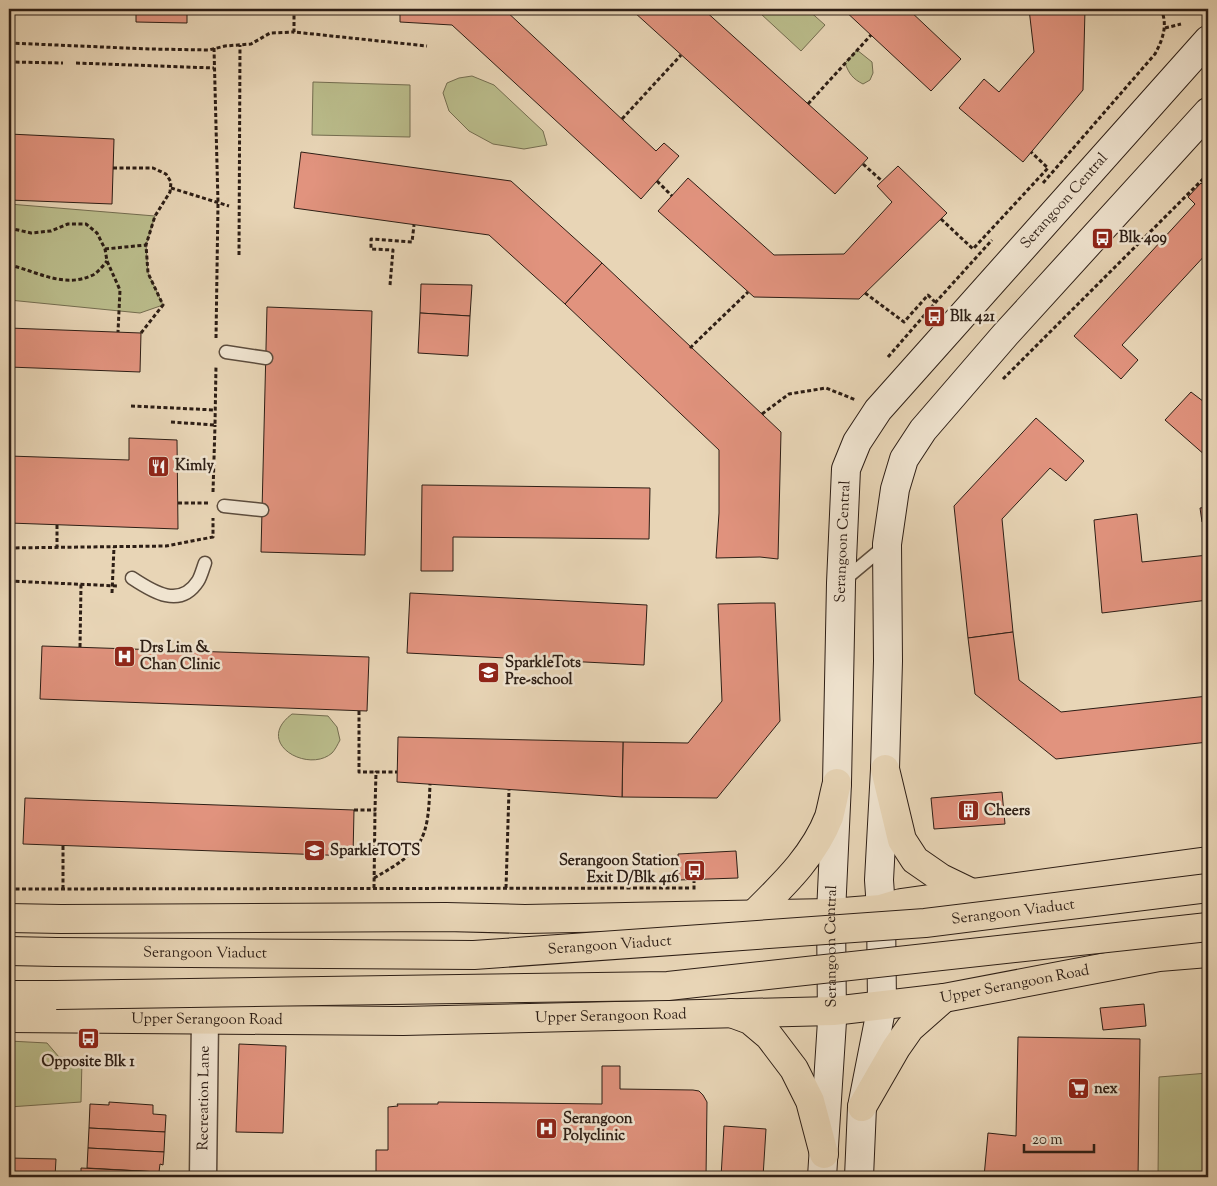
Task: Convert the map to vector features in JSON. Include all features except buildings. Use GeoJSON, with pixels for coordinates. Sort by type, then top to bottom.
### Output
{"type":"FeatureCollection","features":[{"type":"Feature","properties":{"kind":"main road","name":"Serangoon Central"},"geometry":{"type":"LineString","coordinates":[[823,1165],[832,1010],[831,913],[837,783],[840,583],[846,469],[857,442],[878,410],[1208,40]]}},
{"type":"Feature","properties":{"kind":"main road"},"geometry":{"type":"LineString","coordinates":[[859,1177],[862,1107],[882,1005],[882,908],[879,880],[888,661],[887,544],[894,489],[904,459],[923,430],[1005,335],[1208,112]]}},
{"type":"Feature","properties":{"kind":"main road"},"geometry":{"type":"LineString","coordinates":[[885,769],[902,840],[915,860],[941,878],[972,893]]}},
{"type":"Feature","properties":{"kind":"main road"},"geometry":{"type":"LineString","coordinates":[[754,914],[789,879],[809,855],[828,817],[837,783]]}},
{"type":"Feature","properties":{"kind":"main road"},"geometry":{"type":"LineString","coordinates":[[9,918],[446,917],[525,919],[831,913],[882,908],[972,893],[1208,861]]}},
{"type":"Feature","properties":{"kind":"main road","name":"Serangoon Viaduct"},"geometry":{"type":"LineString","coordinates":[[9,952],[474,956],[925,923],[1208,888]]}},
{"type":"Feature","properties":{"kind":"main road"},"geometry":{"type":"LineString","coordinates":[[9,995],[668,986],[1208,927]]}},
{"type":"Feature","properties":{"kind":"main road","name":"Upper Serangoon Road"},"geometry":{"type":"LineString","coordinates":[[9,1018],[403,1021],[832,1010],[944,998],[1159,957],[1208,953]]}},
{"type":"Feature","properties":{"kind":"main road"},"geometry":{"type":"LineString","coordinates":[[862,1107],[896,1048],[910,1028],[944,998]]}},
{"type":"Feature","properties":{"kind":"main road"},"geometry":{"type":"LineString","coordinates":[[730,1013],[750,1020],[769,1036],[794,1069],[810,1101],[823,1165]]}},
{"type":"Feature","properties":{"kind":"street","name":"Recreation Lane"},"geometry":{"type":"LineString","coordinates":[[203,1177],[205,1019]]}},
{"type":"Feature","properties":{"kind":"lane"},"geometry":{"type":"LineString","coordinates":[[226,352],[266,358]]}},
{"type":"Feature","properties":{"kind":"lane"},"geometry":{"type":"LineString","coordinates":[[219,505],[262,510]]}},
{"type":"Feature","properties":{"kind":"lane"},"geometry":{"type":"LineString","coordinates":[[840,583],[887,544]]}},
{"type":"Feature","properties":{"kind":"lane"},"geometry":{"type":"LineString","coordinates":[[129,582],[167,596],[186,593],[198,581],[205,563]]}},
{"type":"Feature","properties":{"kind":"path"},"geometry":{"type":"LineString","coordinates":[[294,9],[294,32]]}},
{"type":"Feature","properties":{"kind":"path"},"geometry":{"type":"LineString","coordinates":[[1165,28],[1181,24]]}},
{"type":"Feature","properties":{"kind":"path"},"geometry":{"type":"LineString","coordinates":[[9,43],[150,50],[214,48],[250,44],[270,33],[294,32],[427,46]]}},
{"type":"Feature","properties":{"kind":"path"},"geometry":{"type":"LineString","coordinates":[[808,104],[871,35]]}},
{"type":"Feature","properties":{"kind":"path"},"geometry":{"type":"LineString","coordinates":[[239,255],[240,45]]}},
{"type":"Feature","properties":{"kind":"path"},"geometry":{"type":"LineString","coordinates":[[214,48],[218,203],[216,341]]}},
{"type":"Feature","properties":{"kind":"path"},"geometry":{"type":"LineString","coordinates":[[622,120],[682,55]]}},
{"type":"Feature","properties":{"kind":"path"},"geometry":{"type":"LineString","coordinates":[[9,62],[62,63]]}},
{"type":"Feature","properties":{"kind":"path"},"geometry":{"type":"LineString","coordinates":[[76,63],[214,68]]}},
{"type":"Feature","properties":{"kind":"path"},"geometry":{"type":"LineString","coordinates":[[941,219],[973,249],[1048,168],[1031,152]]}},
{"type":"Feature","properties":{"kind":"path"},"geometry":{"type":"LineString","coordinates":[[863,164],[882,181]]}},
{"type":"Feature","properties":{"kind":"path"},"geometry":{"type":"LineString","coordinates":[[113,168],[153,168],[166,174],[171,182],[171,188],[156,216],[146,245],[148,273],[163,305],[141,332]]}},
{"type":"Feature","properties":{"kind":"path"},"geometry":{"type":"LineString","coordinates":[[1002,380],[1208,174]]}},
{"type":"Feature","properties":{"kind":"path"},"geometry":{"type":"LineString","coordinates":[[657,181],[672,196]]}},
{"type":"Feature","properties":{"kind":"path"},"geometry":{"type":"LineString","coordinates":[[171,188],[229,206]]}},
{"type":"Feature","properties":{"kind":"path"},"geometry":{"type":"LineString","coordinates":[[9,228],[30,233],[51,231],[68,224],[86,224],[97,233],[120,290],[118,332]]}},
{"type":"Feature","properties":{"kind":"path"},"geometry":{"type":"LineString","coordinates":[[390,285],[393,250],[371,249],[371,239],[412,242],[414,224]]}},
{"type":"Feature","properties":{"kind":"path"},"geometry":{"type":"LineString","coordinates":[[105,249],[146,245]]}},
{"type":"Feature","properties":{"kind":"path"},"geometry":{"type":"LineString","coordinates":[[9,265],[53,279],[72,281],[94,274],[107,261]]}},
{"type":"Feature","properties":{"kind":"path"},"geometry":{"type":"LineString","coordinates":[[690,348],[748,292]]}},
{"type":"Feature","properties":{"kind":"path"},"geometry":{"type":"LineString","coordinates":[[865,293],[904,322],[928,295],[956,323]]}},
{"type":"Feature","properties":{"kind":"path"},"geometry":{"type":"LineString","coordinates":[[171,422],[215,425],[216,361]]}},
{"type":"Feature","properties":{"kind":"path"},"geometry":{"type":"LineString","coordinates":[[762,414],[789,394],[826,388],[853,398]]}},
{"type":"Feature","properties":{"kind":"path"},"geometry":{"type":"LineString","coordinates":[[132,406],[215,410]]}},
{"type":"Feature","properties":{"kind":"path"},"geometry":{"type":"LineString","coordinates":[[178,503],[219,505]]}},
{"type":"Feature","properties":{"kind":"path"},"geometry":{"type":"LineString","coordinates":[[57,525],[57,547]]}},
{"type":"Feature","properties":{"kind":"path"},"geometry":{"type":"LineString","coordinates":[[112,594],[114,546]]}},
{"type":"Feature","properties":{"kind":"path"},"geometry":{"type":"LineString","coordinates":[[9,548],[166,546]]}},
{"type":"Feature","properties":{"kind":"path"},"geometry":{"type":"LineString","coordinates":[[9,582],[112,586],[129,582]]}},
{"type":"Feature","properties":{"kind":"path"},"geometry":{"type":"LineString","coordinates":[[80,647],[81,584]]}},
{"type":"Feature","properties":{"kind":"path"},"geometry":{"type":"LineString","coordinates":[[359,711],[359,772],[397,772]]}},
{"type":"Feature","properties":{"kind":"path"},"geometry":{"type":"LineString","coordinates":[[374,888],[376,772]]}},
{"type":"Feature","properties":{"kind":"path"},"geometry":{"type":"LineString","coordinates":[[374,878],[401,863],[420,845],[429,817],[430,784]]}},
{"type":"Feature","properties":{"kind":"path"},"geometry":{"type":"LineString","coordinates":[[506,888],[509,790]]}},
{"type":"Feature","properties":{"kind":"path"},"geometry":{"type":"LineString","coordinates":[[354,810],[376,810]]}},
{"type":"Feature","properties":{"kind":"path"},"geometry":{"type":"LineString","coordinates":[[63,846],[63,888]]}},
{"type":"Feature","properties":{"kind":"path"},"geometry":{"type":"LineString","coordinates":[[9,889],[694,888]]}},
{"type":"Feature","properties":{"kind":"green space"},"geometry":{"type":"Polygon","coordinates":[[[766,9],[807,9],[825,25],[801,51],[761,14],[766,9]]]}},
{"type":"Feature","properties":{"kind":"green space"},"geometry":{"type":"Polygon","coordinates":[[[857,50],[872,62],[873,73],[870,80],[863,84],[852,76],[845,63],[857,50]]]}},
{"type":"Feature","properties":{"kind":"green space"},"geometry":{"type":"Polygon","coordinates":[[[472,76],[494,85],[543,131],[547,145],[524,149],[493,144],[469,131],[449,111],[443,93],[447,83],[459,78],[472,76]]]}},
{"type":"Feature","properties":{"kind":"green space"},"geometry":{"type":"Polygon","coordinates":[[[313,82],[410,85],[410,137],[312,135],[313,82]]]}},
{"type":"Feature","properties":{"kind":"green space"},"geometry":{"type":"Polygon","coordinates":[[[9,204],[155,216],[146,245],[148,273],[163,305],[140,313],[9,300],[9,204]]]}},
{"type":"Feature","properties":{"kind":"green space"},"geometry":{"type":"Polygon","coordinates":[[[292,714],[328,716],[337,727],[340,740],[332,753],[322,759],[310,760],[299,758],[288,752],[281,745],[278,735],[282,725],[292,714]]]}},
{"type":"Feature","properties":{"kind":"green space"},"geometry":{"type":"Polygon","coordinates":[[[9,1041],[47,1043],[59,1057],[82,1060],[81,1102],[9,1107],[9,1041]]]}},
{"type":"Feature","properties":{"kind":"green space"},"geometry":{"type":"Polygon","coordinates":[[[1208,1073],[1208,1177],[1158,1177],[1159,1077],[1208,1073]]]}},
{"type":"Feature","properties":{"kind":"place","name":"Blk 409"},"geometry":{"type":"Point","coordinates":[1103,238]}},
{"type":"Feature","properties":{"kind":"place","name":"Blk 421"},"geometry":{"type":"Point","coordinates":[934,317]}},
{"type":"Feature","properties":{"kind":"place","name":"Kimly"},"geometry":{"type":"Point","coordinates":[159,466]}},
{"type":"Feature","properties":{"kind":"place","name":"Drs Lim & Chan Clinic"},"geometry":{"type":"Point","coordinates":[124,657]}},
{"type":"Feature","properties":{"kind":"place","name":"SparkleTots Pre-school"},"geometry":{"type":"Point","coordinates":[489,672]}},
{"type":"Feature","properties":{"kind":"place","name":"Cheers"},"geometry":{"type":"Point","coordinates":[968,811]}},
{"type":"Feature","properties":{"kind":"place","name":"SparkleTOTS"},"geometry":{"type":"Point","coordinates":[314,851]}},
{"type":"Feature","properties":{"kind":"place","name":"Serangoon Station Exit D/Blk 416"},"geometry":{"type":"Point","coordinates":[695,870]}},
{"type":"Feature","properties":{"kind":"place","name":"Opposite Blk 1"},"geometry":{"type":"Point","coordinates":[88,1039]}},
{"type":"Feature","properties":{"kind":"place","name":"nex"},"geometry":{"type":"Point","coordinates":[1078,1089]}},
{"type":"Feature","properties":{"kind":"place","name":"Serangoon Polyclinic"},"geometry":{"type":"Point","coordinates":[547,1128]}}]}
